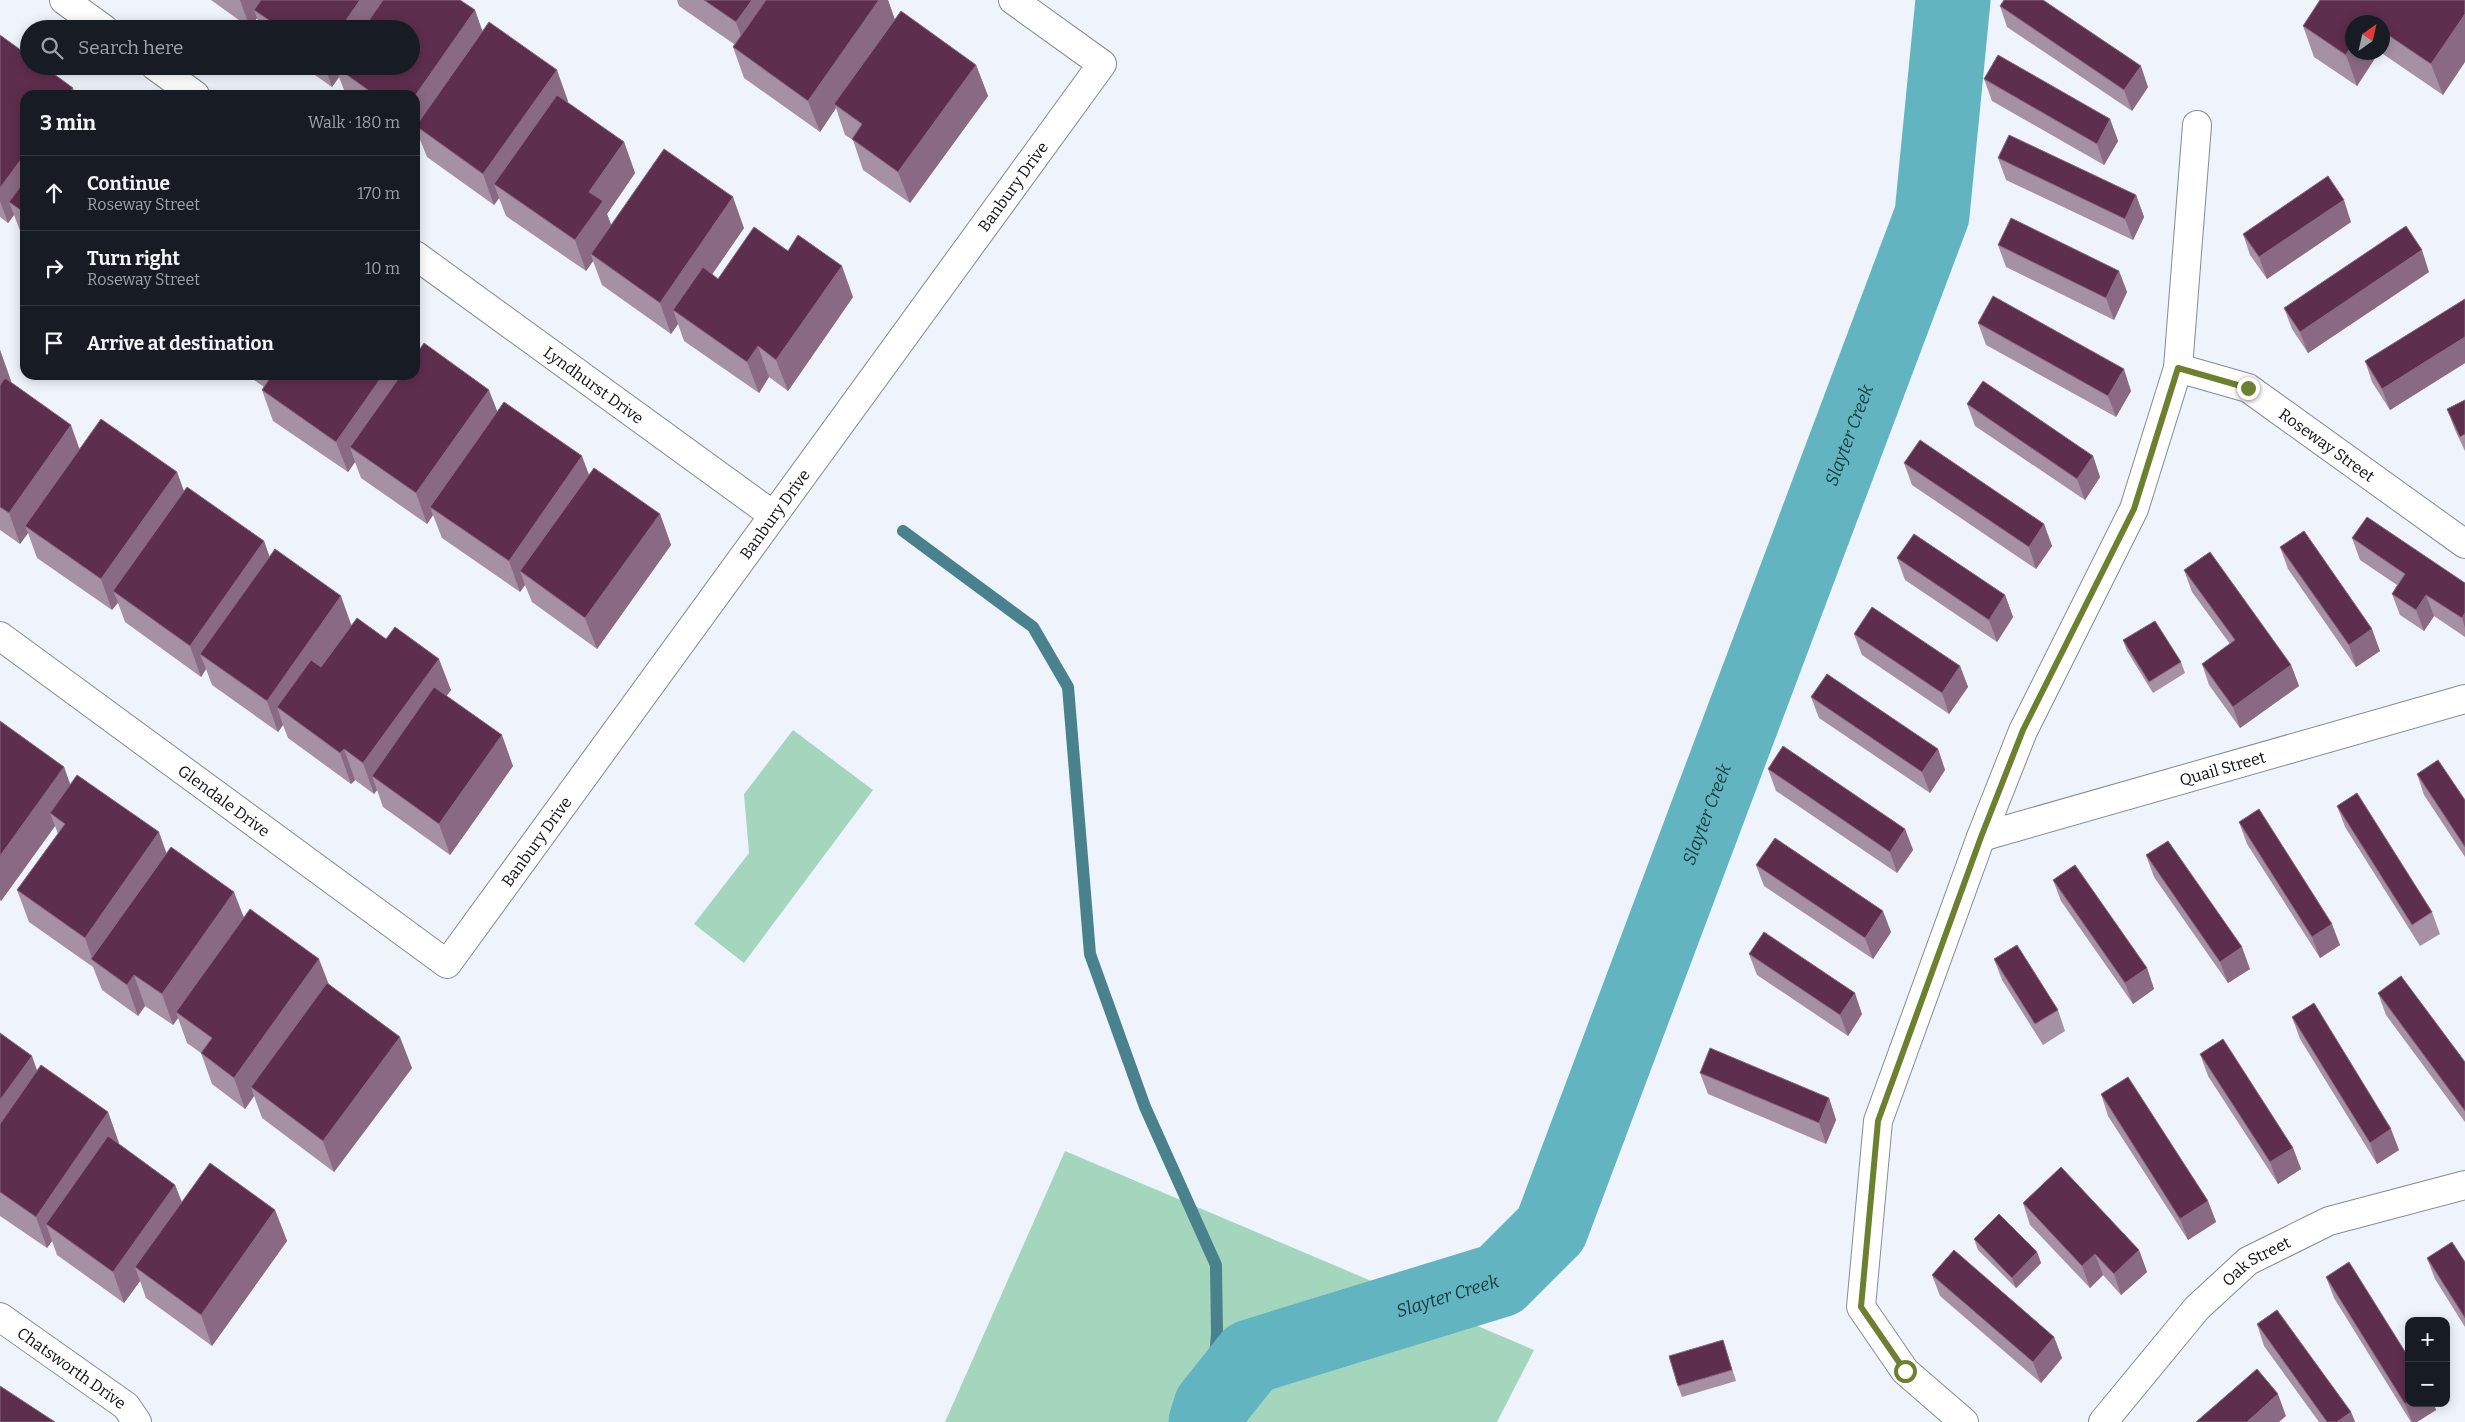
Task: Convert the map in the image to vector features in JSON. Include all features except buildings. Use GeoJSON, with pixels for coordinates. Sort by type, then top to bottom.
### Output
{"type":"FeatureCollection","features":[{"type":"Feature","properties":{"kind":"street"},"geometry":{"type":"LineString","coordinates":[[64,0],[92,20]]}},
{"type":"Feature","properties":{"kind":"street","name":"Banbury Drive"},"geometry":{"type":"LineString","coordinates":[[447,964],[1102,64],[1013,0]]}},
{"type":"Feature","properties":{"kind":"street"},"geometry":{"type":"LineString","coordinates":[[167,75],[188,90]]}},
{"type":"Feature","properties":{"kind":"street"},"geometry":{"type":"LineString","coordinates":[[1964,1422],[1905,1371],[1861,1307],[1878,1121],[1981,837],[2023,730],[2134,509],[2178,368],[2197,125]]}},
{"type":"Feature","properties":{"kind":"street","name":"Lyndhurst Drive"},"geometry":{"type":"LineString","coordinates":[[420,259],[773,516]]}},
{"type":"Feature","properties":{"kind":"street","name":"Roseway Street"},"geometry":{"type":"LineString","coordinates":[[2178,368],[2248,388],[2465,544]]}},
{"type":"Feature","properties":{"kind":"street","name":"Glendale Drive"},"geometry":{"type":"LineString","coordinates":[[0,636],[447,964]]}},
{"type":"Feature","properties":{"kind":"street","name":"Quail Street"},"geometry":{"type":"LineString","coordinates":[[1981,837],[2465,700]]}},
{"type":"Feature","properties":{"kind":"street","name":"Oak Street"},"geometry":{"type":"LineString","coordinates":[[2103,1422],[2197,1308],[2248,1262],[2330,1221],[2465,1185]]}},
{"type":"Feature","properties":{"kind":"street","name":"Chatsworth Drive"},"geometry":{"type":"LineString","coordinates":[[0,1317],[126,1406],[137,1422]]}},
{"type":"Feature","properties":{"kind":"green space"},"geometry":{"type":"Polygon","coordinates":[[[793,730],[873,790],[744,963],[694,924],[749,853],[744,794],[793,730]]]}},
{"type":"Feature","properties":{"kind":"green space"},"geometry":{"type":"Polygon","coordinates":[[[1065,1151],[1534,1350],[1497,1422],[945,1422],[1065,1151]]]}},
{"type":"Feature","properties":{"kind":"waterway","name":"Slayter Creek"},"geometry":{"type":"LineString","coordinates":[[1206,1422],[1211,1406],[1250,1357],[1500,1280],[1551,1229],[1932,215],[1953,0]]}},
{"type":"Feature","properties":{"kind":"waterway"},"geometry":{"type":"LineString","coordinates":[[903,531],[1033,627],[1068,687],[1090,954],[1145,1107],[1216,1265],[1217,1334],[1211,1406]]}},
{"type":"Feature","properties":{"kind":"route"},"geometry":{"type":"LineString","coordinates":[[1905,1371],[1861,1307],[1878,1121],[1981,837],[2023,730],[2134,509],[2178,368],[2248,388]]}}]}
